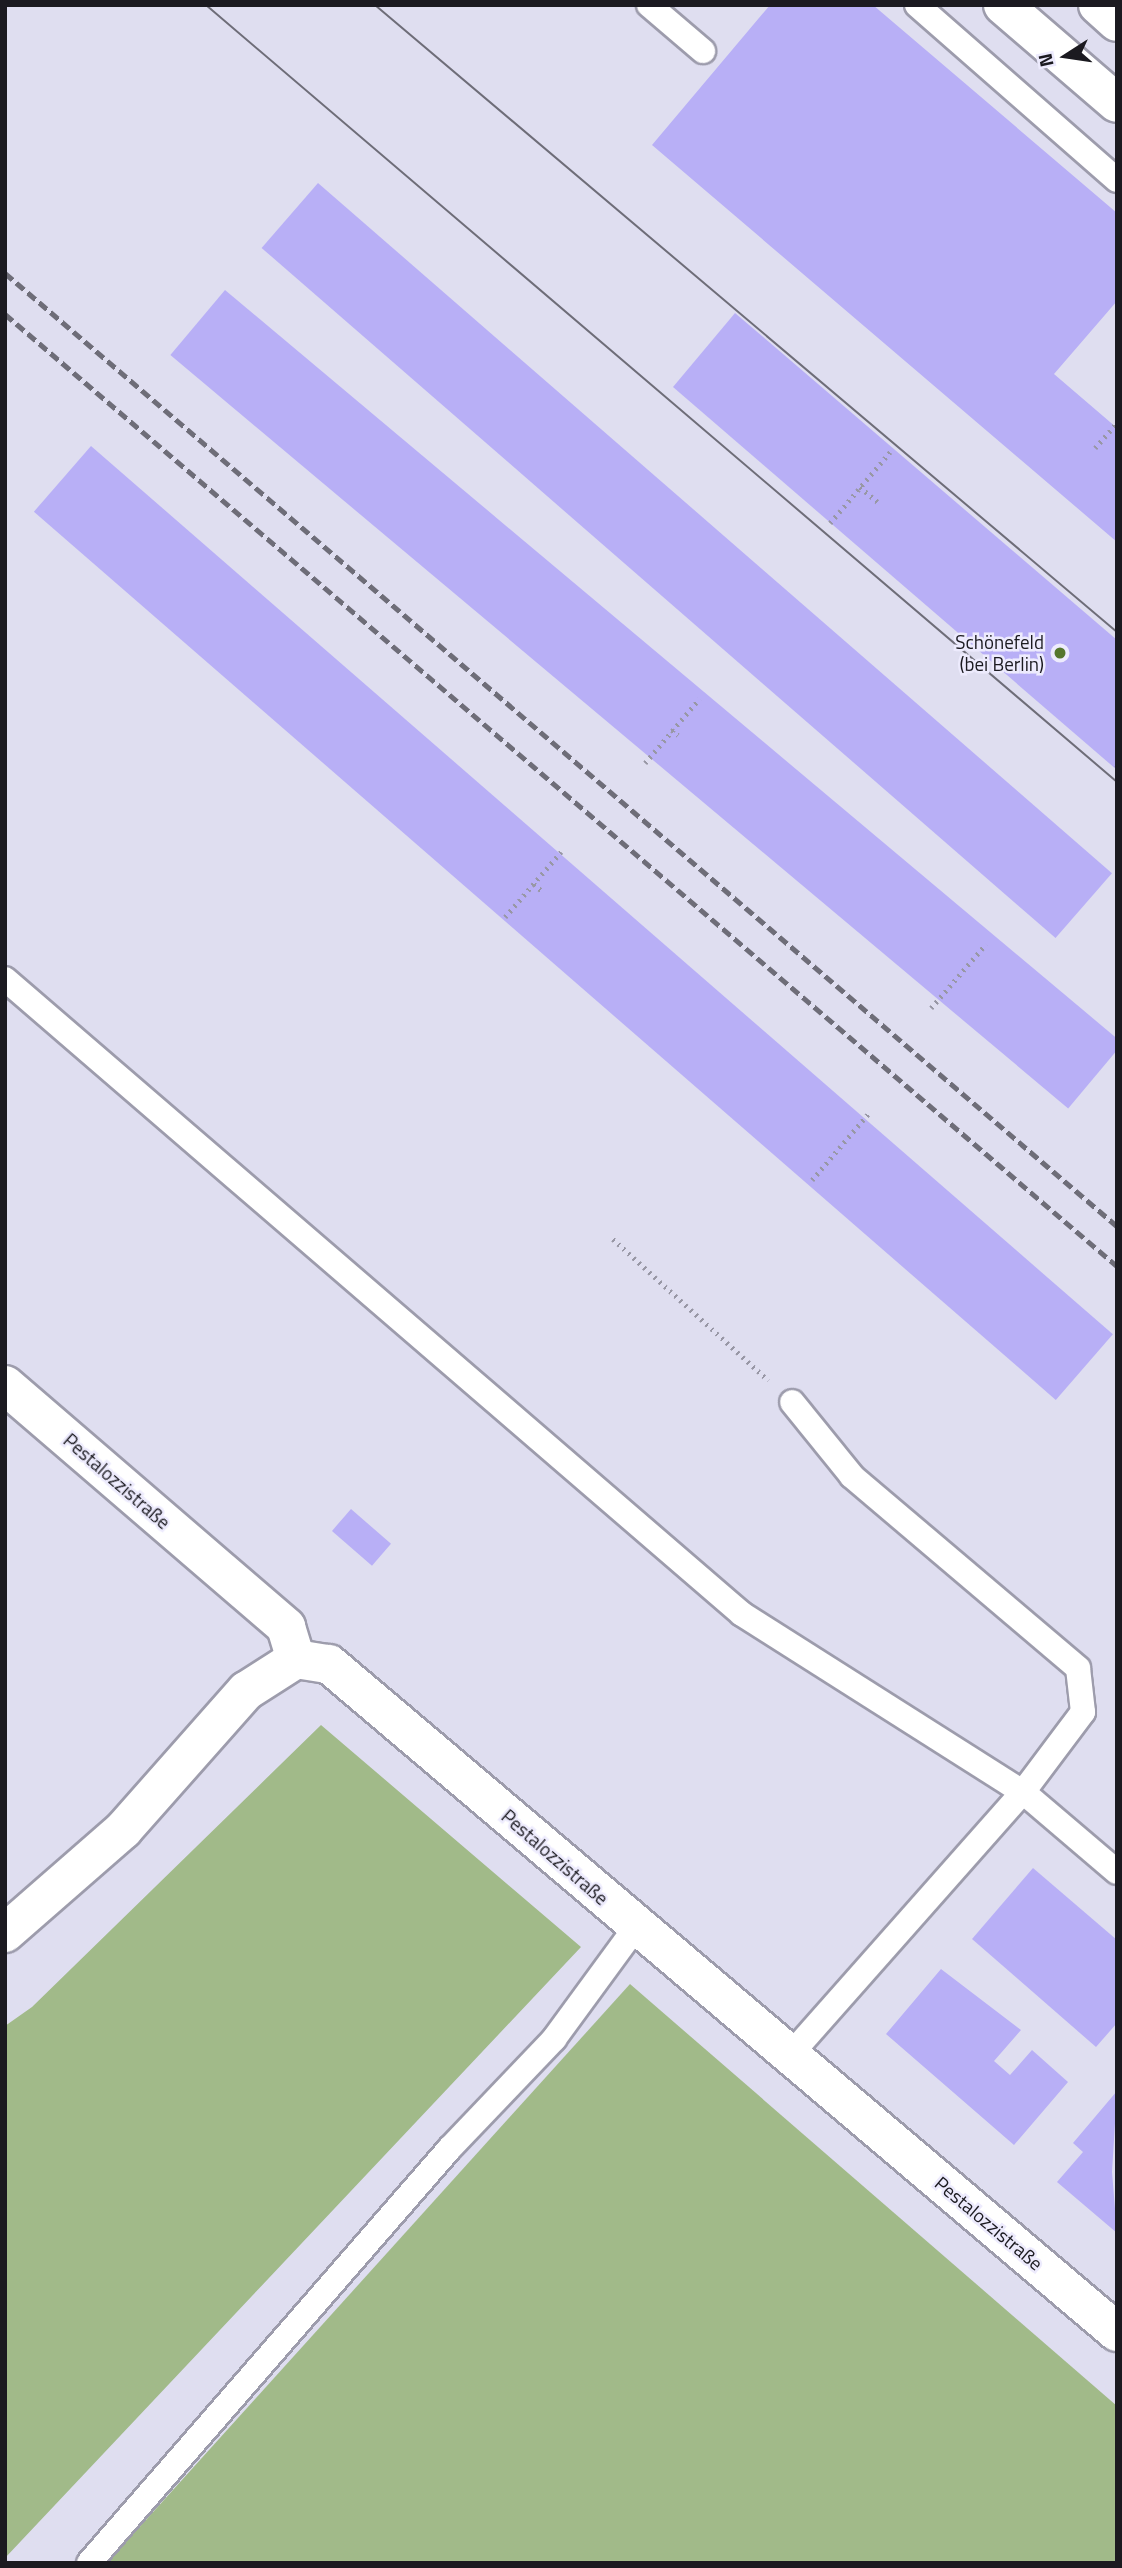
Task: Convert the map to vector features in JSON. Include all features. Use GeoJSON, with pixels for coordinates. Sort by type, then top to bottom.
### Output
{"type":"FeatureCollection","features":[{"type":"Feature","properties":{"kind":"street"},"geometry":{"type":"LineString","coordinates":[[1003,5],[1117,103]]}},
{"type":"Feature","properties":{"kind":"street"},"geometry":{"type":"LineString","coordinates":[[1098,5],[1117,22]]}},
{"type":"Feature","properties":{"kind":"street","name":"Pestalozzistraße"},"geometry":{"type":"LineString","coordinates":[[5,1385],[286,1627],[296,1659],[329,1664],[1117,2332]]}},
{"type":"Feature","properties":{"kind":"street"},"geometry":{"type":"LineString","coordinates":[[5,1933],[123,1830],[246,1691],[296,1659]]}},
{"type":"Feature","properties":{"kind":"lane"},"geometry":{"type":"LineString","coordinates":[[649,5],[703,51]]}},
{"type":"Feature","properties":{"kind":"lane"},"geometry":{"type":"LineString","coordinates":[[917,5],[1117,180]]}},
{"type":"Feature","properties":{"kind":"lane"},"geometry":{"type":"LineString","coordinates":[[5,979],[742,1614],[1023,1792],[1117,1872]]}},
{"type":"Feature","properties":{"kind":"lane"},"geometry":{"type":"LineString","coordinates":[[791,2054],[1023,1792],[1083,1712],[1078,1668],[852,1476],[792,1402]]}},
{"type":"Feature","properties":{"kind":"lane"},"geometry":{"type":"LineString","coordinates":[[89,2563],[450,2148],[554,2039],[636,1927]]}},
{"type":"Feature","properties":{"kind":"path"},"geometry":{"type":"LineString","coordinates":[[1095,448],[1117,423]]}},
{"type":"Feature","properties":{"kind":"path"},"geometry":{"type":"LineString","coordinates":[[831,523],[890,452]]}},
{"type":"Feature","properties":{"kind":"path"},"geometry":{"type":"LineString","coordinates":[[860,487],[878,502]]}},
{"type":"Feature","properties":{"kind":"path"},"geometry":{"type":"LineString","coordinates":[[645,762],[699,699]]}},
{"type":"Feature","properties":{"kind":"path"},"geometry":{"type":"LineString","coordinates":[[673,730],[678,735]]}},
{"type":"Feature","properties":{"kind":"path"},"geometry":{"type":"LineString","coordinates":[[505,917],[561,852]]}},
{"type":"Feature","properties":{"kind":"path"},"geometry":{"type":"LineString","coordinates":[[534,884],[543,892]]}},
{"type":"Feature","properties":{"kind":"path"},"geometry":{"type":"LineString","coordinates":[[931,1008],[986,944]]}},
{"type":"Feature","properties":{"kind":"path"},"geometry":{"type":"LineString","coordinates":[[812,1180],[868,1114]]}},
{"type":"Feature","properties":{"kind":"path"},"geometry":{"type":"LineString","coordinates":[[613,1239],[792,1402]]}},
{"type":"Feature","properties":{"kind":"green space"},"geometry":{"type":"Polygon","coordinates":[[[321,1725],[581,1947],[5,2558],[5,2026],[32,2007],[321,1725]]]}},
{"type":"Feature","properties":{"kind":"green space"},"geometry":{"type":"Polygon","coordinates":[[[630,1984],[1117,2406],[1117,2563],[107,2563],[630,1984]]]}},
{"type":"Feature","properties":{"kind":"building"},"geometry":{"type":"Polygon","coordinates":[[[770,5],[873,5],[1117,213],[1117,301],[1054,374],[1117,428],[1117,542],[652,145],[770,5]]]}},
{"type":"Feature","properties":{"kind":"building"},"geometry":{"type":"Polygon","coordinates":[[[318,183],[1112,873],[1056,938],[262,248],[318,183]]]}},
{"type":"Feature","properties":{"kind":"building"},"geometry":{"type":"Polygon","coordinates":[[[225,290],[1117,1038],[1117,1050],[1068,1108],[170,355],[225,290]]]}},
{"type":"Feature","properties":{"kind":"building"},"geometry":{"type":"Polygon","coordinates":[[[735,313],[1117,640],[1117,770],[673,387],[735,313]]]}},
{"type":"Feature","properties":{"kind":"building"},"geometry":{"type":"Polygon","coordinates":[[[91,446],[1113,1334],[1056,1400],[34,512],[91,446]]]}},
{"type":"Feature","properties":{"kind":"building"},"geometry":{"type":"Polygon","coordinates":[[[351,1509],[391,1544],[372,1566],[332,1531],[351,1509]]]}},
{"type":"Feature","properties":{"kind":"building"},"geometry":{"type":"Polygon","coordinates":[[[1033,1868],[1117,1940],[1117,2023],[1096,2047],[972,1939],[1033,1868]]]}},
{"type":"Feature","properties":{"kind":"building"},"geometry":{"type":"Polygon","coordinates":[[[941,1969],[1021,2030],[994,2061],[1010,2075],[1032,2050],[1068,2082],[1014,2145],[886,2034],[941,1969]]]}},
{"type":"Feature","properties":{"kind":"building"},"geometry":{"type":"Polygon","coordinates":[[[1117,2091],[1112,2172],[1117,2233],[1057,2182],[1083,2152],[1073,2143],[1117,2091]]]}},
{"type":"Feature","properties":{"kind":"tram line"},"geometry":{"type":"LineString","coordinates":[[206,5],[1117,782]]}},
{"type":"Feature","properties":{"kind":"tram line"},"geometry":{"type":"LineString","coordinates":[[375,5],[1117,632]]}},
{"type":"Feature","properties":{"kind":"railway"},"geometry":{"type":"LineString","coordinates":[[5,273],[1117,1226]]}},
{"type":"Feature","properties":{"kind":"railway"},"geometry":{"type":"LineString","coordinates":[[5,314],[1117,1266]]}},
{"type":"Feature","properties":{"kind":"place","name":"Schönefeld (bei Berlin)"},"geometry":{"type":"Point","coordinates":[1060,653]}}]}
